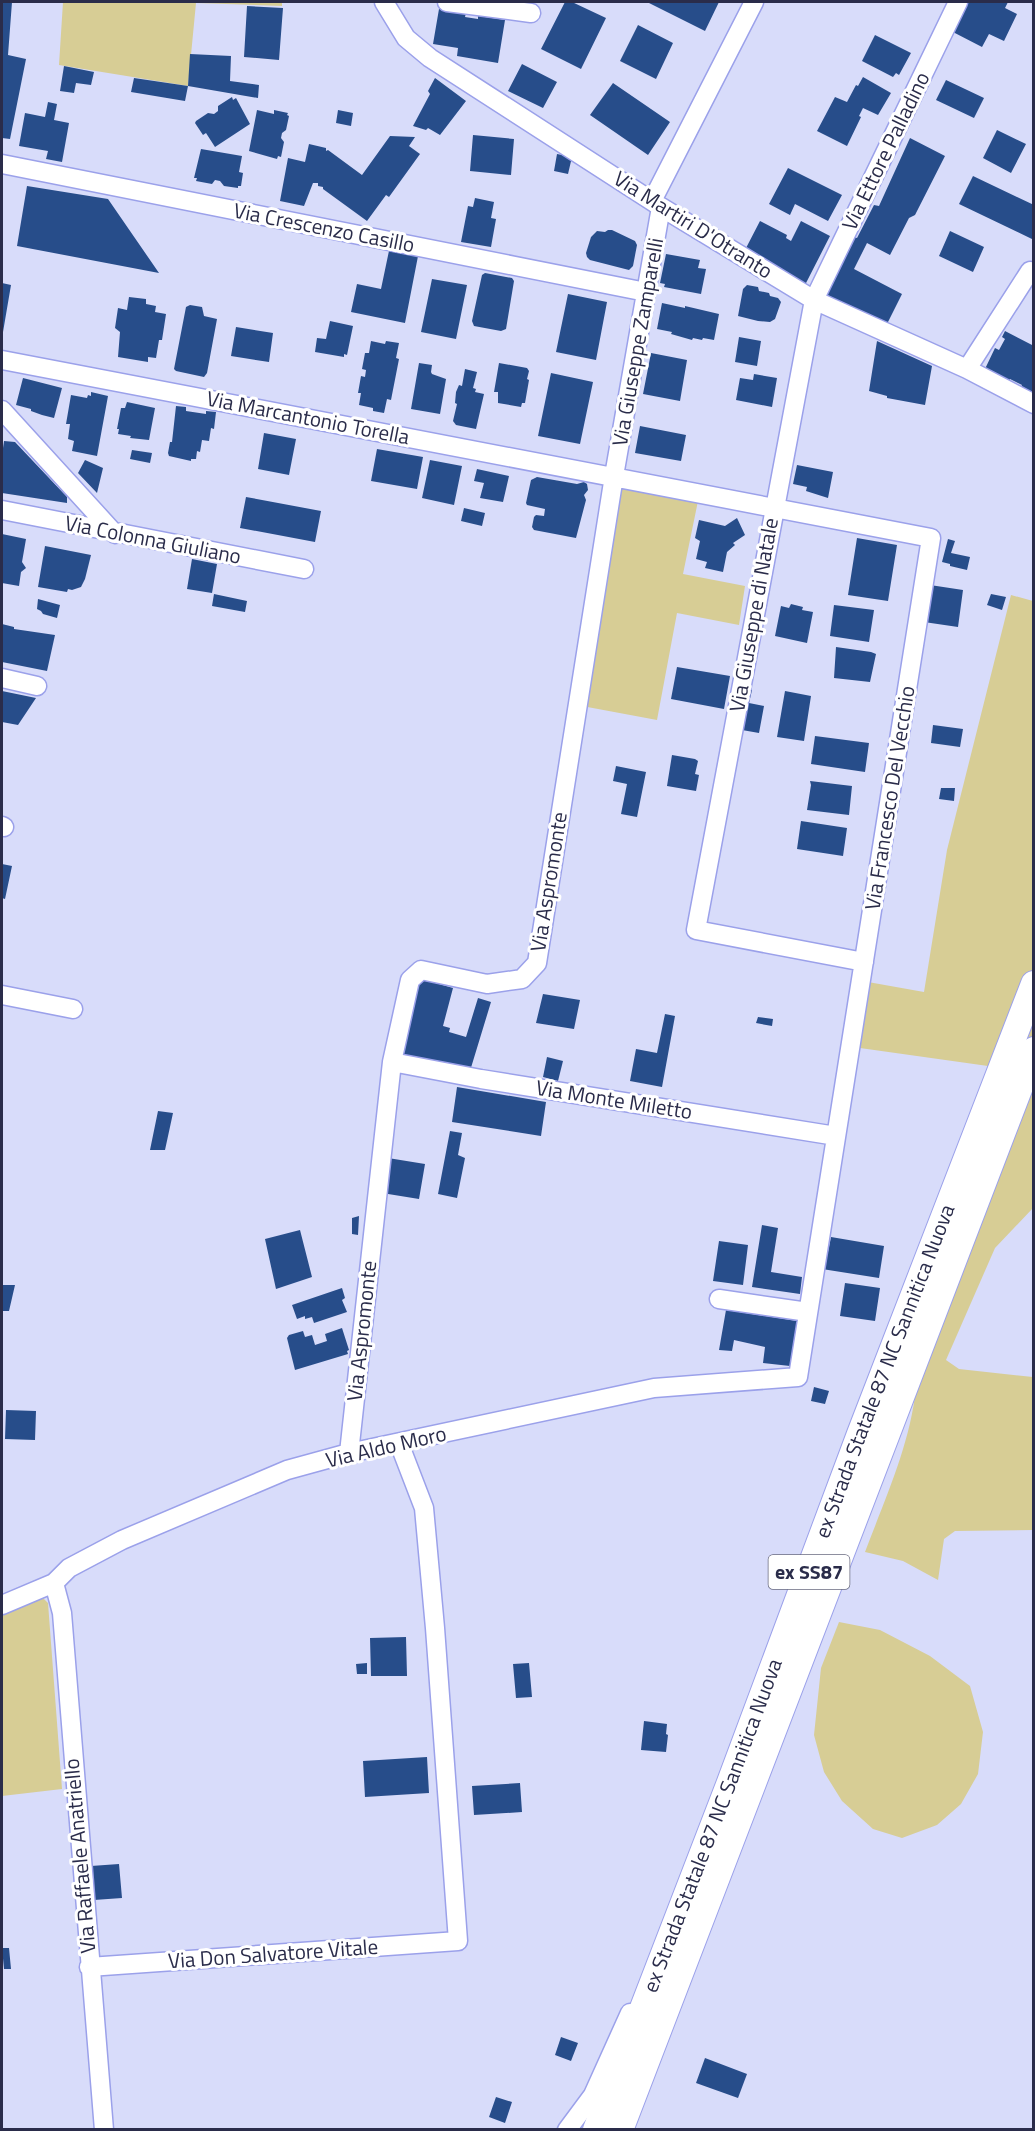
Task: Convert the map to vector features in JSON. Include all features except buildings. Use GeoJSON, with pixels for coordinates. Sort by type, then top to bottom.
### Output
{"type":"FeatureCollection","features":[{"type":"Feature","properties":{"kind":"highway","name":"ex Strada Statale 87 NC Sannitica Nuova"},"geometry":{"type":"LineString","coordinates":[[596,2130],[860,1434],[1034,984]]}},
{"type":"Feature","properties":{"kind":"highway","name":"ex Strada Statale 87 NC Sannitica Nuova"},"geometry":{"type":"LineString","coordinates":[[620,2130],[1034,1050]]}},
{"type":"Feature","properties":{"kind":"street","name":"Via Martiri D'Otranto"},"geometry":{"type":"LineString","coordinates":[[384,2],[406,38],[430,58],[657,204],[814,300],[967,369],[1034,404]]}},
{"type":"Feature","properties":{"kind":"street"},"geometry":{"type":"LineString","coordinates":[[447,2],[531,13]]}},
{"type":"Feature","properties":{"kind":"street","name":"Via Giuseppe Zamparelli"},"geometry":{"type":"LineString","coordinates":[[614,476],[646,292],[657,204],[754,2]]}},
{"type":"Feature","properties":{"kind":"street","name":"Via Ettore Palladino"},"geometry":{"type":"LineString","coordinates":[[814,300],[958,2]]}},
{"type":"Feature","properties":{"kind":"street","name":"Via Crescenzo Casillo"},"geometry":{"type":"LineString","coordinates":[[2,164],[646,292]]}},
{"type":"Feature","properties":{"kind":"street"},"geometry":{"type":"LineString","coordinates":[[967,369],[1030,271]]}},
{"type":"Feature","properties":{"kind":"street","name":"Via Giuseppe di Natale"},"geometry":{"type":"LineString","coordinates":[[814,300],[696,930],[864,962]]}},
{"type":"Feature","properties":{"kind":"street","name":"Via Marcantonio Torella"},"geometry":{"type":"LineString","coordinates":[[2,360],[614,476]]}},
{"type":"Feature","properties":{"kind":"street"},"geometry":{"type":"LineString","coordinates":[[2,410],[115,534]]}},
{"type":"Feature","properties":{"kind":"street","name":"Via Francesco Del Vecchio"},"geometry":{"type":"LineString","coordinates":[[614,476],[931,538],[798,1377]]}},
{"type":"Feature","properties":{"kind":"street","name":"Via Aspromonte"},"geometry":{"type":"LineString","coordinates":[[349,1453],[392,1062],[410,980],[421,970],[487,984],[522,979],[537,963],[614,476]]}},
{"type":"Feature","properties":{"kind":"street","name":"Via Colonna Giuliano"},"geometry":{"type":"LineString","coordinates":[[2,510],[115,534],[304,569]]}},
{"type":"Feature","properties":{"kind":"street"},"geometry":{"type":"LineString","coordinates":[[2,678],[37,686]]}},
{"type":"Feature","properties":{"kind":"street"},"geometry":{"type":"LineString","coordinates":[[2,995],[73,1009]]}},
{"type":"Feature","properties":{"kind":"street","name":"Via Monte Miletto"},"geometry":{"type":"LineString","coordinates":[[392,1062],[481,1079],[836,1136]]}},
{"type":"Feature","properties":{"kind":"street"},"geometry":{"type":"LineString","coordinates":[[719,1299],[808,1312]]}},
{"type":"Feature","properties":{"kind":"street","name":"Via Aldo Moro"},"geometry":{"type":"LineString","coordinates":[[2,1605],[54,1582],[69,1568],[122,1540],[286,1470],[349,1453],[654,1388],[798,1377]]}},
{"type":"Feature","properties":{"kind":"street","name":"Via Don Salvatore Vitale"},"geometry":{"type":"LineString","coordinates":[[89,1967],[458,1941],[424,1508],[399,1443]]}},
{"type":"Feature","properties":{"kind":"street","name":"Via Raffaele Anatriello"},"geometry":{"type":"LineString","coordinates":[[54,1582],[62,1613],[104,2130]]}},
{"type":"Feature","properties":{"kind":"street"},"geometry":{"type":"LineString","coordinates":[[567,2130],[593,2095],[615,2043],[673,1932]]}},
{"type":"Feature","properties":{"kind":"street"},"geometry":{"type":"LineString","coordinates":[[633,2130],[660,2023]]}},
{"type":"Feature","properties":{"kind":"shaded area"},"geometry":{"type":"Polygon","coordinates":[[[63,2],[282,2],[282,6],[196,3],[188,86],[59,65],[63,2]]]}},
{"type":"Feature","properties":{"kind":"shaded area"},"geometry":{"type":"Polygon","coordinates":[[[620,487],[698,501],[683,574],[745,586],[739,625],[677,613],[657,720],[582,706],[620,487]]]}},
{"type":"Feature","properties":{"kind":"shaded area"},"geometry":{"type":"Polygon","coordinates":[[[1011,595],[1033,601],[1033,1076],[988,1066],[860,1048],[868,982],[924,992],[947,850],[1011,595]]]}},
{"type":"Feature","properties":{"kind":"shaded area"},"geometry":{"type":"Polygon","coordinates":[[[1033,1086],[1033,1208],[995,1248],[946,1360],[959,1369],[1033,1377],[1033,1530],[955,1531],[944,1539],[938,1580],[903,1561],[865,1552],[902,1451],[916,1388],[1033,1086]]]}},
{"type":"Feature","properties":{"kind":"shaded area"},"geometry":{"type":"Polygon","coordinates":[[[41,1596],[48,1603],[62,1789],[2,1796],[2,1613],[41,1596]]]}},
{"type":"Feature","properties":{"kind":"shaded area"},"geometry":{"type":"Polygon","coordinates":[[[839,1622],[880,1630],[930,1656],[970,1686],[983,1732],[978,1774],[961,1804],[937,1825],[902,1838],[873,1829],[842,1801],[824,1772],[814,1735],[821,1668],[839,1622]]]}}]}
